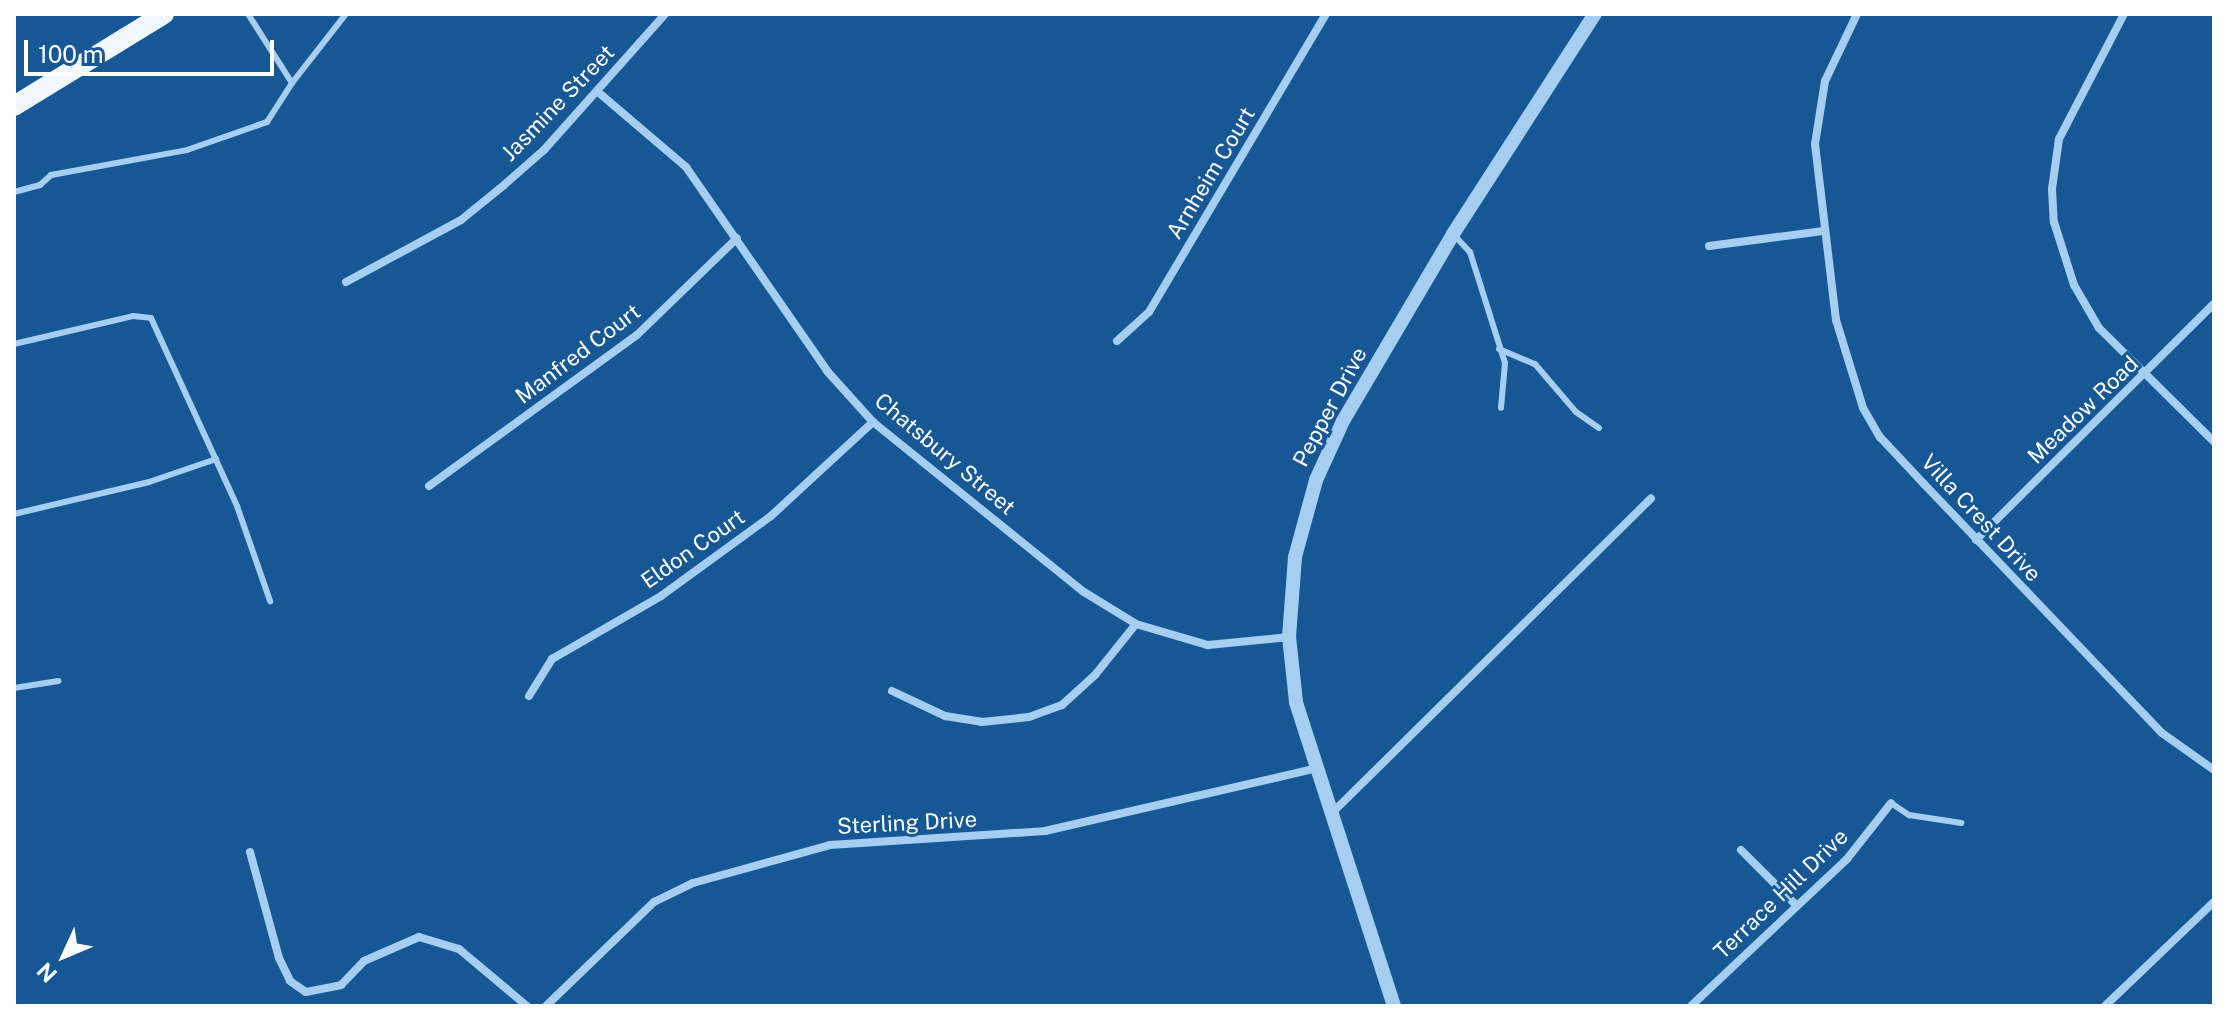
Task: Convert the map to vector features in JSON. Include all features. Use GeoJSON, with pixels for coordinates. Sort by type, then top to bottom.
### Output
{"type":"FeatureCollection","features":[{"type":"Feature","properties":{"kind":"main road"},"geometry":{"type":"LineString","coordinates":[[14,106],[164,14]]}},
{"type":"Feature","properties":{"kind":"street","name":"Jasmine Street"},"geometry":{"type":"LineString","coordinates":[[346,282],[461,220],[544,150],[665,14]]}},
{"type":"Feature","properties":{"kind":"street","name":"Arnheim Court"},"geometry":{"type":"LineString","coordinates":[[1117,341],[1149,312],[1326,14]]}},
{"type":"Feature","properties":{"kind":"street","name":"Pepper Drive"},"geometry":{"type":"LineString","coordinates":[[1394,1006],[1329,817],[1296,702],[1289,637],[1295,557],[1316,480],[1343,421],[1453,234],[1595,14]]}},
{"type":"Feature","properties":{"kind":"street","name":"Villa Crest Drive"},"geometry":{"type":"LineString","coordinates":[[1857,14],[1832,62],[1820,101],[1815,144],[1823,231],[1842,355],[1863,408],[1880,437],[2162,733],[2214,770]]}},
{"type":"Feature","properties":{"kind":"street"},"geometry":{"type":"LineString","coordinates":[[2124,14],[2065,124],[2052,172],[2052,205],[2065,262],[2086,307],[2145,376],[2214,442]]}},
{"type":"Feature","properties":{"kind":"street","name":"Chatsbury Street"},"geometry":{"type":"LineString","coordinates":[[598,92],[686,167],[827,371],[873,422],[1084,592],[1136,624],[1208,645],[1289,637]]}},
{"type":"Feature","properties":{"kind":"street"},"geometry":{"type":"LineString","coordinates":[[1709,246],[1823,231]]}},
{"type":"Feature","properties":{"kind":"street","name":"Manfred Court"},"geometry":{"type":"LineString","coordinates":[[429,486],[637,335],[737,238]]}},
{"type":"Feature","properties":{"kind":"street","name":"Meadow Road"},"geometry":{"type":"LineString","coordinates":[[1976,540],[2145,376],[2214,304]]}},
{"type":"Feature","properties":{"kind":"street","name":"Eldon Court"},"geometry":{"type":"LineString","coordinates":[[529,696],[552,659],[661,596],[771,516],[873,422]]}},
{"type":"Feature","properties":{"kind":"street"},"geometry":{"type":"LineString","coordinates":[[1329,817],[1651,498]]}},
{"type":"Feature","properties":{"kind":"street"},"geometry":{"type":"LineString","coordinates":[[892,691],[945,716],[982,722],[1029,717],[1062,705],[1095,675],[1136,624]]}},
{"type":"Feature","properties":{"kind":"street","name":"Sterling Drive"},"geometry":{"type":"LineString","coordinates":[[546,1006],[654,902],[693,883],[830,845],[1045,831],[1314,769]]}},
{"type":"Feature","properties":{"kind":"street","name":"Terrace Hill Drive"},"geometry":{"type":"LineString","coordinates":[[1691,1006],[1847,859],[1891,803]]}},
{"type":"Feature","properties":{"kind":"street"},"geometry":{"type":"LineString","coordinates":[[1741,850],[1797,906]]}},
{"type":"Feature","properties":{"kind":"street"},"geometry":{"type":"LineString","coordinates":[[250,852],[279,958],[290,981],[306,992],[341,985],[364,961],[419,937],[459,949],[527,1006]]}},
{"type":"Feature","properties":{"kind":"street"},"geometry":{"type":"LineString","coordinates":[[2105,1006],[2214,902]]}},
{"type":"Feature","properties":{"kind":"lane"},"geometry":{"type":"LineString","coordinates":[[248,14],[292,83]]}},
{"type":"Feature","properties":{"kind":"lane"},"geometry":{"type":"LineString","coordinates":[[14,192],[40,185],[51,175],[187,150],[267,122],[292,83],[346,14]]}},
{"type":"Feature","properties":{"kind":"lane"},"geometry":{"type":"LineString","coordinates":[[1453,234],[1470,252],[1505,363],[1501,408]]}},
{"type":"Feature","properties":{"kind":"lane"},"geometry":{"type":"LineString","coordinates":[[14,344],[133,316],[151,318],[216,459],[270,601]]}},
{"type":"Feature","properties":{"kind":"lane"},"geometry":{"type":"LineString","coordinates":[[1499,349],[1535,364],[1576,412],[1599,428]]}},
{"type":"Feature","properties":{"kind":"lane"},"geometry":{"type":"LineString","coordinates":[[14,514],[149,482],[216,459]]}},
{"type":"Feature","properties":{"kind":"lane"},"geometry":{"type":"LineString","coordinates":[[14,688],[58,681]]}},
{"type":"Feature","properties":{"kind":"lane"},"geometry":{"type":"LineString","coordinates":[[1891,803],[1909,815],[1961,823]]}}]}
